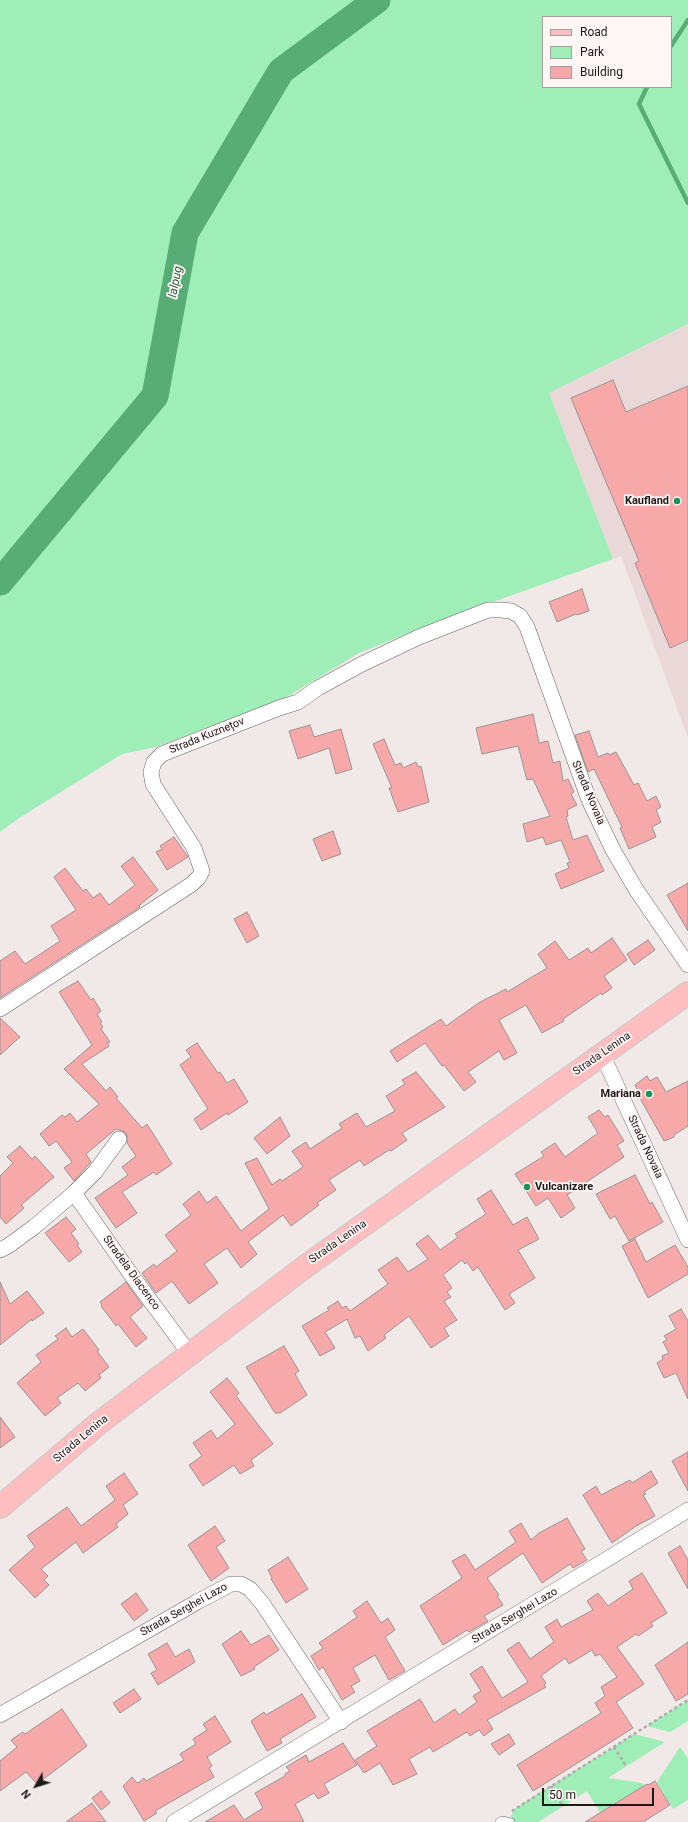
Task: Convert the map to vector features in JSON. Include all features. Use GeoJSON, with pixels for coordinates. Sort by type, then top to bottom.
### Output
{"type":"FeatureCollection","features":[{"type":"Feature","properties":{"kind":"main road","name":"Strada Lenina"},"geometry":{"type":"LineString","coordinates":[[0,1507],[99,1423],[189,1353],[306,1266],[688,993]]}},
{"type":"Feature","properties":{"kind":"street","name":"Strada Kuznețov"},"geometry":{"type":"LineString","coordinates":[[0,1009],[192,884],[199,877],[202,871],[194,848],[153,784],[151,772],[154,762],[162,754],[278,708],[298,702],[318,688],[362,664],[419,637],[488,610],[511,611]]}},
{"type":"Feature","properties":{"kind":"street","name":"Strada Novaia"},"geometry":{"type":"LineString","coordinates":[[511,611],[520,616],[527,627],[589,800],[613,850],[638,891],[688,965]]}},
{"type":"Feature","properties":{"kind":"street","name":"Strada Novaia"},"geometry":{"type":"LineString","coordinates":[[602,1054],[688,1240]]}},
{"type":"Feature","properties":{"kind":"street"},"geometry":{"type":"LineString","coordinates":[[0,1250],[34,1227],[74,1193],[95,1172],[119,1139]]}},
{"type":"Feature","properties":{"kind":"street","name":"Stradela Diacenco"},"geometry":{"type":"LineString","coordinates":[[74,1193],[189,1353]]}},
{"type":"Feature","properties":{"kind":"street","name":"Strada Serghei Lazo"},"geometry":{"type":"LineString","coordinates":[[174,1822],[688,1510]]}},
{"type":"Feature","properties":{"kind":"street","name":"Strada Serghei Lazo"},"geometry":{"type":"LineString","coordinates":[[0,1715],[197,1602],[231,1584],[241,1584],[250,1589],[262,1603],[341,1722]]}},
{"type":"Feature","properties":{"kind":"lane"},"geometry":{"type":"LineString","coordinates":[[498,1822],[502,1820],[511,1822]]}},
{"type":"Feature","properties":{"kind":"path"},"geometry":{"type":"LineString","coordinates":[[508,1814],[688,1700]]}},
{"type":"Feature","properties":{"kind":"path"},"geometry":{"type":"LineString","coordinates":[[614,1747],[626,1766]]}},
{"type":"Feature","properties":{"kind":"path"},"geometry":{"type":"LineString","coordinates":[[551,1786],[563,1806]]}},
{"type":"Feature","properties":{"kind":"shaded area"},"geometry":{"type":"Polygon","coordinates":[[[688,324],[688,738],[621,556],[613,559],[549,393],[688,324]]]}},
{"type":"Feature","properties":{"kind":"green space"},"geometry":{"type":"Polygon","coordinates":[[[0,0],[688,0],[688,324],[549,393],[613,559],[426,626],[359,653],[285,698],[156,747],[122,754],[19,818],[0,832],[0,0]]]}},
{"type":"Feature","properties":{"kind":"green space"},"geometry":{"type":"Polygon","coordinates":[[[688,1700],[688,1721],[670,1732],[647,1726],[688,1700]]]}},
{"type":"Feature","properties":{"kind":"green space"},"geometry":{"type":"Polygon","coordinates":[[[634,1734],[665,1742],[608,1778],[642,1783],[645,1787],[601,1814],[587,1791],[538,1822],[512,1822],[511,1816],[514,1809],[634,1734]]]}},
{"type":"Feature","properties":{"kind":"green space"},"geometry":{"type":"Polygon","coordinates":[[[680,1747],[688,1759],[688,1800],[673,1809],[657,1782],[680,1747]]]}},
{"type":"Feature","properties":{"kind":"building"},"geometry":{"type":"Polygon","coordinates":[[[613,380],[626,412],[688,386],[688,640],[670,648],[635,563],[639,561],[571,398],[613,380]]]}},
{"type":"Feature","properties":{"kind":"building"},"geometry":{"type":"Polygon","coordinates":[[[582,589],[589,611],[576,614],[557,622],[549,602],[582,589]]]}},
{"type":"Feature","properties":{"kind":"building"},"geometry":{"type":"Polygon","coordinates":[[[533,714],[539,743],[548,741],[553,763],[560,761],[563,781],[568,779],[574,792],[571,794],[577,805],[567,810],[568,816],[566,817],[573,840],[587,835],[604,871],[561,889],[555,874],[569,868],[567,863],[570,862],[561,840],[546,845],[543,837],[527,842],[523,824],[550,816],[533,779],[527,780],[518,746],[482,754],[476,728],[533,714]]]}},
{"type":"Feature","properties":{"kind":"building"},"geometry":{"type":"Polygon","coordinates":[[[310,725],[314,737],[341,729],[352,769],[336,774],[329,748],[298,759],[289,731],[310,725]]]}},
{"type":"Feature","properties":{"kind":"building"},"geometry":{"type":"Polygon","coordinates":[[[589,731],[598,757],[616,752],[634,785],[638,783],[647,801],[656,796],[661,807],[656,810],[661,822],[652,827],[656,837],[629,849],[620,828],[622,827],[594,769],[588,772],[575,735],[589,731]]]}},
{"type":"Feature","properties":{"kind":"building"},"geometry":{"type":"Polygon","coordinates":[[[384,739],[395,765],[401,763],[403,768],[416,762],[418,767],[421,766],[429,802],[398,812],[389,788],[392,788],[373,744],[384,739]]]}},
{"type":"Feature","properties":{"kind":"building"},"geometry":{"type":"Polygon","coordinates":[[[333,831],[341,854],[322,861],[313,839],[333,831]]]}},
{"type":"Feature","properties":{"kind":"building"},"geometry":{"type":"Polygon","coordinates":[[[174,837],[188,857],[167,870],[156,852],[162,849],[160,846],[174,837]]]}},
{"type":"Feature","properties":{"kind":"building"},"geometry":{"type":"Polygon","coordinates":[[[133,857],[158,890],[141,904],[139,906],[140,907],[0,998],[0,961],[15,951],[25,964],[60,941],[51,926],[76,910],[54,877],[65,868],[83,891],[86,889],[93,898],[100,893],[109,905],[135,885],[121,866],[133,857]]]}},
{"type":"Feature","properties":{"kind":"building"},"geometry":{"type":"Polygon","coordinates":[[[688,883],[688,931],[667,895],[688,883]]]}},
{"type":"Feature","properties":{"kind":"building"},"geometry":{"type":"Polygon","coordinates":[[[247,912],[259,936],[247,943],[234,919],[247,912]]]}},
{"type":"Feature","properties":{"kind":"building"},"geometry":{"type":"Polygon","coordinates":[[[612,938],[627,960],[604,976],[612,988],[602,995],[601,993],[563,1019],[564,1021],[542,1033],[526,1005],[499,1020],[517,1053],[504,1060],[499,1051],[468,1072],[476,1082],[464,1091],[444,1065],[442,1066],[425,1043],[397,1062],[390,1051],[441,1019],[446,1026],[480,1002],[506,989],[507,992],[547,968],[538,954],[555,941],[569,960],[588,948],[591,953],[612,938]]]}},
{"type":"Feature","properties":{"kind":"building"},"geometry":{"type":"Polygon","coordinates":[[[648,940],[655,950],[634,965],[627,954],[648,940]]]}},
{"type":"Feature","properties":{"kind":"building"},"geometry":{"type":"Polygon","coordinates":[[[78,981],[91,1000],[93,998],[101,1011],[97,1014],[102,1022],[100,1023],[103,1027],[101,1029],[110,1042],[107,1043],[109,1046],[82,1064],[106,1091],[110,1087],[118,1097],[116,1098],[142,1128],[147,1124],[172,1164],[156,1175],[154,1172],[122,1192],[137,1213],[116,1228],[95,1198],[128,1175],[122,1167],[136,1156],[127,1143],[127,1136],[125,1132],[116,1129],[86,1154],[91,1162],[74,1181],[64,1168],[72,1162],[56,1141],[49,1146],[40,1134],[62,1115],[65,1117],[70,1113],[77,1122],[99,1104],[64,1069],[92,1045],[59,992],[78,981]]]}},
{"type":"Feature","properties":{"kind":"building"},"geometry":{"type":"Polygon","coordinates":[[[0,1018],[20,1037],[0,1055],[0,1018]]]}},
{"type":"Feature","properties":{"kind":"building"},"geometry":{"type":"Polygon","coordinates":[[[197,1043],[227,1083],[234,1079],[248,1102],[228,1115],[227,1113],[201,1130],[194,1119],[208,1109],[180,1065],[191,1057],[186,1050],[197,1043]]]}},
{"type":"Feature","properties":{"kind":"building"},"geometry":{"type":"Polygon","coordinates":[[[416,1072],[445,1107],[402,1133],[407,1140],[364,1166],[360,1160],[329,1180],[336,1190],[317,1203],[319,1205],[291,1226],[283,1215],[248,1242],[257,1254],[241,1268],[227,1248],[204,1264],[218,1283],[189,1304],[172,1281],[156,1293],[142,1273],[154,1264],[156,1267],[177,1251],[165,1235],[191,1215],[183,1204],[199,1191],[207,1203],[216,1196],[241,1231],[269,1209],[245,1163],[257,1158],[272,1185],[280,1179],[282,1181],[303,1167],[292,1151],[306,1142],[310,1149],[342,1128],[339,1124],[357,1113],[366,1127],[395,1111],[386,1096],[405,1084],[402,1080],[416,1072]]]}},
{"type":"Feature","properties":{"kind":"building"},"geometry":{"type":"Polygon","coordinates":[[[647,1076],[650,1081],[657,1077],[666,1092],[688,1081],[688,1126],[674,1135],[674,1137],[664,1141],[637,1093],[639,1093],[635,1085],[647,1076]]]}},
{"type":"Feature","properties":{"kind":"building"},"geometry":{"type":"Polygon","coordinates":[[[599,1110],[605,1117],[608,1115],[624,1141],[617,1145],[624,1157],[567,1195],[575,1208],[561,1218],[548,1198],[536,1206],[515,1174],[544,1156],[541,1152],[555,1143],[565,1157],[598,1133],[588,1117],[599,1110]]]}},
{"type":"Feature","properties":{"kind":"building"},"geometry":{"type":"Polygon","coordinates":[[[280,1117],[290,1136],[267,1154],[254,1138],[280,1117]]]}},
{"type":"Feature","properties":{"kind":"building"},"geometry":{"type":"Polygon","coordinates":[[[20,1146],[32,1159],[35,1156],[54,1177],[21,1205],[24,1208],[6,1224],[0,1217],[0,1176],[13,1163],[7,1157],[20,1146]]]}},
{"type":"Feature","properties":{"kind":"building"},"geometry":{"type":"Polygon","coordinates":[[[635,1175],[650,1204],[652,1202],[663,1222],[629,1241],[615,1216],[610,1219],[596,1194],[635,1175]]]}},
{"type":"Feature","properties":{"kind":"building"},"geometry":{"type":"Polygon","coordinates":[[[491,1190],[513,1225],[527,1217],[539,1239],[518,1250],[535,1278],[509,1294],[515,1303],[505,1310],[478,1267],[473,1271],[467,1262],[465,1264],[462,1260],[443,1275],[452,1288],[447,1292],[451,1297],[444,1301],[457,1320],[444,1328],[449,1336],[431,1348],[409,1316],[384,1335],[386,1338],[368,1351],[360,1336],[355,1338],[347,1319],[325,1332],[335,1348],[320,1356],[302,1326],[329,1310],[327,1308],[338,1301],[342,1308],[346,1306],[350,1311],[388,1284],[378,1270],[397,1257],[408,1272],[428,1259],[416,1244],[428,1235],[440,1250],[458,1237],[455,1234],[486,1214],[477,1199],[491,1190]]]}},
{"type":"Feature","properties":{"kind":"building"},"geometry":{"type":"Polygon","coordinates":[[[66,1217],[76,1229],[71,1233],[79,1244],[77,1245],[82,1252],[69,1262],[45,1233],[66,1217]]]}},
{"type":"Feature","properties":{"kind":"building"},"geometry":{"type":"Polygon","coordinates":[[[635,1239],[646,1262],[675,1245],[688,1267],[688,1274],[648,1298],[622,1246],[635,1239]]]}},
{"type":"Feature","properties":{"kind":"building"},"geometry":{"type":"Polygon","coordinates":[[[0,1282],[10,1304],[27,1291],[44,1313],[32,1321],[32,1319],[0,1345],[0,1282]]]}},
{"type":"Feature","properties":{"kind":"building"},"geometry":{"type":"Polygon","coordinates":[[[126,1282],[143,1306],[130,1317],[147,1338],[136,1347],[118,1324],[116,1326],[101,1306],[102,1305],[100,1302],[126,1282]]]}},
{"type":"Feature","properties":{"kind":"building"},"geometry":{"type":"Polygon","coordinates":[[[681,1309],[688,1321],[688,1399],[676,1373],[664,1378],[657,1363],[663,1359],[662,1356],[669,1353],[663,1342],[667,1340],[664,1336],[676,1329],[669,1316],[681,1309]]]}},
{"type":"Feature","properties":{"kind":"building"},"geometry":{"type":"Polygon","coordinates":[[[66,1328],[72,1337],[83,1329],[99,1350],[97,1351],[109,1367],[99,1375],[101,1378],[85,1391],[78,1383],[57,1398],[61,1403],[45,1416],[17,1383],[41,1362],[36,1355],[58,1339],[55,1336],[66,1328]]]}},
{"type":"Feature","properties":{"kind":"building"},"geometry":{"type":"Polygon","coordinates":[[[284,1346],[299,1371],[295,1374],[307,1395],[280,1413],[275,1413],[246,1367],[284,1346]]]}},
{"type":"Feature","properties":{"kind":"building"},"geometry":{"type":"Polygon","coordinates":[[[227,1378],[239,1393],[236,1396],[273,1444],[251,1460],[254,1466],[240,1474],[234,1465],[203,1486],[189,1465],[202,1456],[193,1443],[211,1430],[217,1439],[235,1424],[210,1392],[227,1378]]]}},
{"type":"Feature","properties":{"kind":"building"},"geometry":{"type":"Polygon","coordinates":[[[0,1417],[15,1437],[0,1448],[0,1417]]]}},
{"type":"Feature","properties":{"kind":"building"},"geometry":{"type":"Polygon","coordinates":[[[688,1452],[688,1491],[672,1461],[688,1452]]]}},
{"type":"Feature","properties":{"kind":"building"},"geometry":{"type":"Polygon","coordinates":[[[651,1471],[658,1483],[644,1492],[646,1494],[643,1495],[655,1516],[636,1526],[612,1543],[583,1495],[596,1486],[601,1495],[630,1480],[632,1483],[651,1471]]]}},
{"type":"Feature","properties":{"kind":"building"},"geometry":{"type":"Polygon","coordinates":[[[124,1473],[138,1494],[123,1505],[128,1514],[116,1524],[118,1527],[83,1553],[76,1542],[41,1569],[48,1576],[44,1580],[49,1585],[35,1598],[9,1570],[35,1547],[27,1536],[67,1507],[81,1526],[115,1500],[106,1486],[124,1473]]]}},
{"type":"Feature","properties":{"kind":"building"},"geometry":{"type":"Polygon","coordinates":[[[567,1518],[585,1549],[581,1551],[587,1560],[573,1568],[570,1564],[542,1583],[523,1553],[487,1578],[499,1595],[497,1596],[503,1605],[484,1616],[488,1621],[469,1632],[467,1630],[443,1645],[420,1606],[462,1578],[452,1561],[465,1554],[475,1570],[516,1542],[509,1531],[521,1523],[531,1540],[539,1533],[567,1518]]]}},
{"type":"Feature","properties":{"kind":"building"},"geometry":{"type":"Polygon","coordinates":[[[215,1526],[225,1541],[216,1547],[229,1568],[211,1581],[188,1545],[215,1526]]]}},
{"type":"Feature","properties":{"kind":"building"},"geometry":{"type":"Polygon","coordinates":[[[680,1546],[688,1560],[688,1589],[668,1553],[680,1546]]]}},
{"type":"Feature","properties":{"kind":"building"},"geometry":{"type":"Polygon","coordinates":[[[288,1557],[308,1589],[286,1603],[271,1579],[272,1578],[268,1570],[288,1557]]]}},
{"type":"Feature","properties":{"kind":"building"},"geometry":{"type":"Polygon","coordinates":[[[642,1573],[667,1613],[651,1623],[653,1626],[638,1636],[636,1634],[617,1647],[644,1684],[616,1702],[633,1728],[533,1791],[517,1765],[601,1713],[595,1703],[605,1696],[601,1687],[617,1677],[600,1654],[595,1656],[592,1650],[569,1664],[565,1658],[541,1676],[546,1683],[544,1685],[546,1687],[487,1720],[493,1729],[484,1736],[479,1730],[470,1736],[467,1732],[433,1752],[430,1747],[409,1759],[417,1774],[393,1785],[380,1763],[364,1773],[355,1760],[377,1746],[367,1731],[420,1699],[434,1723],[455,1709],[459,1715],[477,1702],[473,1696],[481,1691],[470,1674],[482,1666],[502,1698],[528,1682],[507,1650],[519,1642],[530,1659],[554,1642],[545,1627],[557,1619],[561,1627],[593,1610],[587,1601],[598,1593],[608,1606],[633,1589],[629,1581],[642,1573]]]}},
{"type":"Feature","properties":{"kind":"building"},"geometry":{"type":"Polygon","coordinates":[[[136,1593],[148,1610],[134,1621],[121,1604],[136,1593]]]}},
{"type":"Feature","properties":{"kind":"building"},"geometry":{"type":"Polygon","coordinates":[[[367,1601],[381,1623],[388,1618],[395,1630],[385,1637],[405,1671],[389,1680],[375,1655],[353,1668],[360,1681],[351,1686],[355,1692],[342,1700],[323,1667],[319,1670],[311,1656],[323,1648],[319,1643],[357,1617],[353,1611],[367,1601]]]}},
{"type":"Feature","properties":{"kind":"building"},"geometry":{"type":"Polygon","coordinates":[[[241,1631],[251,1645],[269,1635],[279,1650],[254,1667],[255,1669],[241,1676],[222,1644],[241,1631]]]}},
{"type":"Feature","properties":{"kind":"building"},"geometry":{"type":"Polygon","coordinates":[[[688,1642],[688,1694],[676,1701],[655,1665],[688,1642]]]}},
{"type":"Feature","properties":{"kind":"building"},"geometry":{"type":"Polygon","coordinates":[[[167,1643],[175,1657],[189,1649],[195,1662],[158,1685],[151,1673],[157,1670],[148,1654],[167,1643]]]}},
{"type":"Feature","properties":{"kind":"building"},"geometry":{"type":"Polygon","coordinates":[[[134,1689],[141,1699],[120,1713],[113,1703],[134,1689]]]}},
{"type":"Feature","properties":{"kind":"building"},"geometry":{"type":"Polygon","coordinates":[[[302,1694],[316,1717],[280,1739],[282,1743],[267,1751],[251,1721],[264,1712],[266,1715],[302,1694]]]}},
{"type":"Feature","properties":{"kind":"building"},"geometry":{"type":"Polygon","coordinates":[[[62,1709],[87,1746],[37,1784],[26,1772],[0,1791],[0,1761],[17,1747],[11,1740],[23,1732],[25,1734],[62,1709]]]}},
{"type":"Feature","properties":{"kind":"building"},"geometry":{"type":"Polygon","coordinates":[[[215,1716],[231,1742],[207,1757],[212,1766],[209,1768],[214,1777],[155,1811],[157,1813],[144,1821],[123,1786],[132,1777],[138,1783],[144,1778],[146,1781],[184,1760],[180,1754],[196,1744],[193,1739],[207,1730],[203,1724],[215,1716]]]}},
{"type":"Feature","properties":{"kind":"building"},"geometry":{"type":"Polygon","coordinates":[[[509,1734],[515,1744],[499,1755],[491,1744],[509,1734]]]}},
{"type":"Feature","properties":{"kind":"building"},"geometry":{"type":"Polygon","coordinates":[[[343,1743],[357,1765],[324,1784],[329,1793],[318,1799],[314,1793],[295,1804],[304,1822],[205,1822],[234,1805],[244,1820],[263,1808],[255,1793],[285,1776],[285,1774],[290,1771],[286,1767],[306,1755],[309,1762],[343,1743]]]}},
{"type":"Feature","properties":{"kind":"building"},"geometry":{"type":"Polygon","coordinates":[[[655,1781],[670,1805],[643,1822],[585,1822],[647,1784],[648,1785],[655,1781]]]}},
{"type":"Feature","properties":{"kind":"building"},"geometry":{"type":"Polygon","coordinates":[[[101,1791],[110,1803],[101,1810],[92,1798],[101,1791]]]}},
{"type":"Feature","properties":{"kind":"building"},"geometry":{"type":"Polygon","coordinates":[[[92,1803],[106,1822],[66,1822],[92,1803]]]}},
{"type":"Feature","properties":{"kind":"waterway","name":"Ialpug"},"geometry":{"type":"LineString","coordinates":[[0,582],[155,396],[185,233],[281,71],[377,0]]}},
{"type":"Feature","properties":{"kind":"waterway"},"geometry":{"type":"LineString","coordinates":[[672,44],[688,20]]}},
{"type":"Feature","properties":{"kind":"waterway"},"geometry":{"type":"LineString","coordinates":[[647,88],[639,104],[688,203]]}},
{"type":"Feature","properties":{"kind":"place","name":"Kaufland"},"geometry":{"type":"Point","coordinates":[677,501]}},
{"type":"Feature","properties":{"kind":"place","name":"Mariana"},"geometry":{"type":"Point","coordinates":[649,1094]}},
{"type":"Feature","properties":{"kind":"place","name":"Vulcanizare"},"geometry":{"type":"Point","coordinates":[527,1187]}}]}
